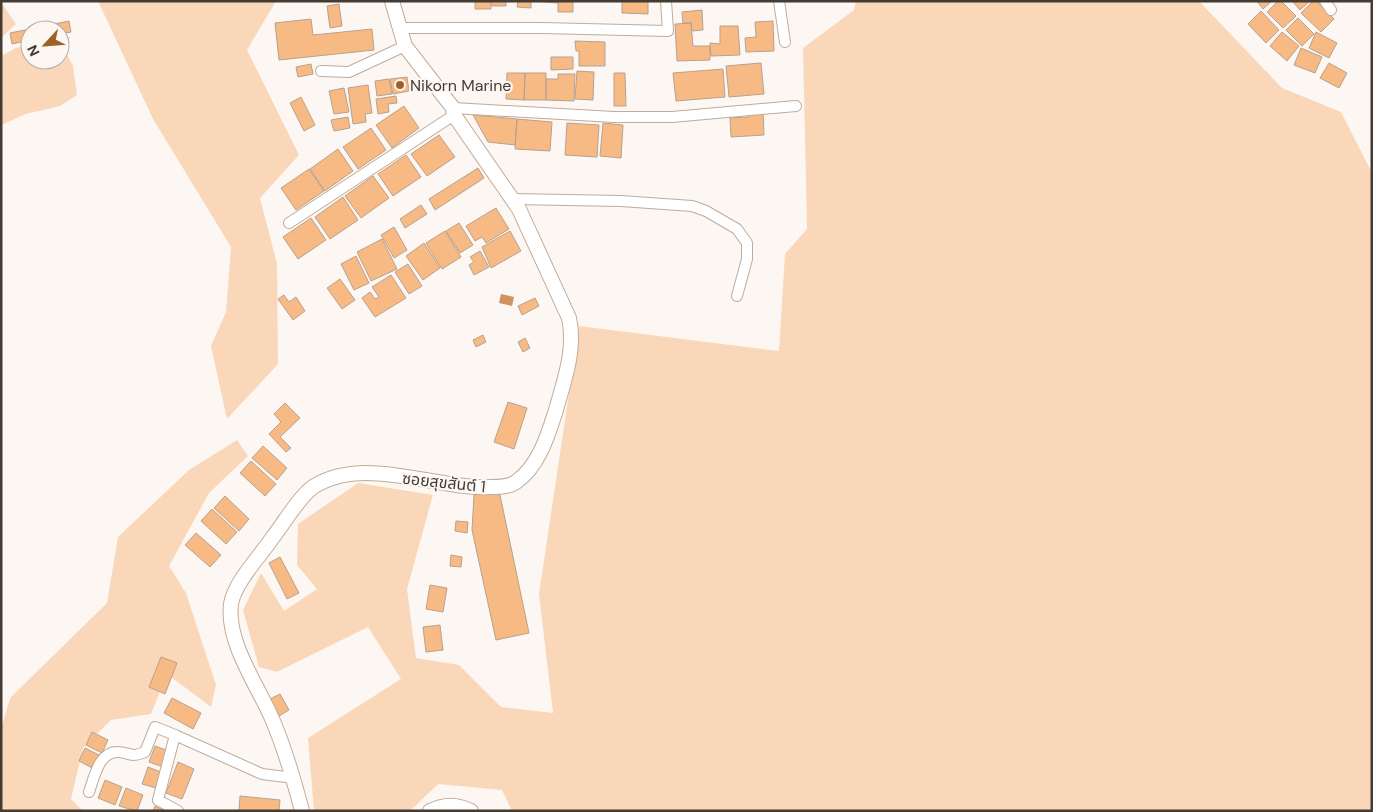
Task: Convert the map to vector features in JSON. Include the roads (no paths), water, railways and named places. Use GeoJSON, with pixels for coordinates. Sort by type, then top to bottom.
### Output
{"type":"FeatureCollection","features":[{"type":"Feature","properties":{"kind":"street","name":"ซอยสุขสันต์ 1"},"geometry":{"type":"LineString","coordinates":[[302,811],[294,778],[272,719],[242,658],[233,630],[231,604],[240,583],[295,507],[312,488],[336,476],[362,472],[474,488],[509,486],[522,477],[532,467],[548,435],[571,353],[572,328],[566,309],[512,199],[454,112],[405,46],[392,1]]}},
{"type":"Feature","properties":{"kind":"street"},"geometry":{"type":"LineString","coordinates":[[399,28],[542,28],[668,31],[666,1]]}},
{"type":"Feature","properties":{"kind":"street"},"geometry":{"type":"LineString","coordinates":[[779,1],[785,42]]}},
{"type":"Feature","properties":{"kind":"street"},"geometry":{"type":"LineString","coordinates":[[1324,1],[1331,10]]}},
{"type":"Feature","properties":{"kind":"street"},"geometry":{"type":"LineString","coordinates":[[321,71],[349,72],[405,46]]}},
{"type":"Feature","properties":{"kind":"street"},"geometry":{"type":"LineString","coordinates":[[289,223],[454,112],[672,117],[796,106]]}},
{"type":"Feature","properties":{"kind":"street"},"geometry":{"type":"LineString","coordinates":[[512,199],[621,201],[692,206],[706,211],[737,229],[747,243],[747,259],[737,296]]}},
{"type":"Feature","properties":{"kind":"street"},"geometry":{"type":"LineString","coordinates":[[89,792],[101,760],[110,753],[118,752],[134,757],[145,752],[155,727],[262,774],[294,778]]}},
{"type":"Feature","properties":{"kind":"street"},"geometry":{"type":"LineString","coordinates":[[175,735],[158,800],[178,811]]}},
{"type":"Feature","properties":{"kind":"street"},"geometry":{"type":"LineString","coordinates":[[430,811],[444,805],[457,805],[471,811]]}},
{"type":"Feature","properties":{"kind":"place","name":"Nikorn Marine"},"geometry":{"type":"Point","coordinates":[400,85]}}]}
